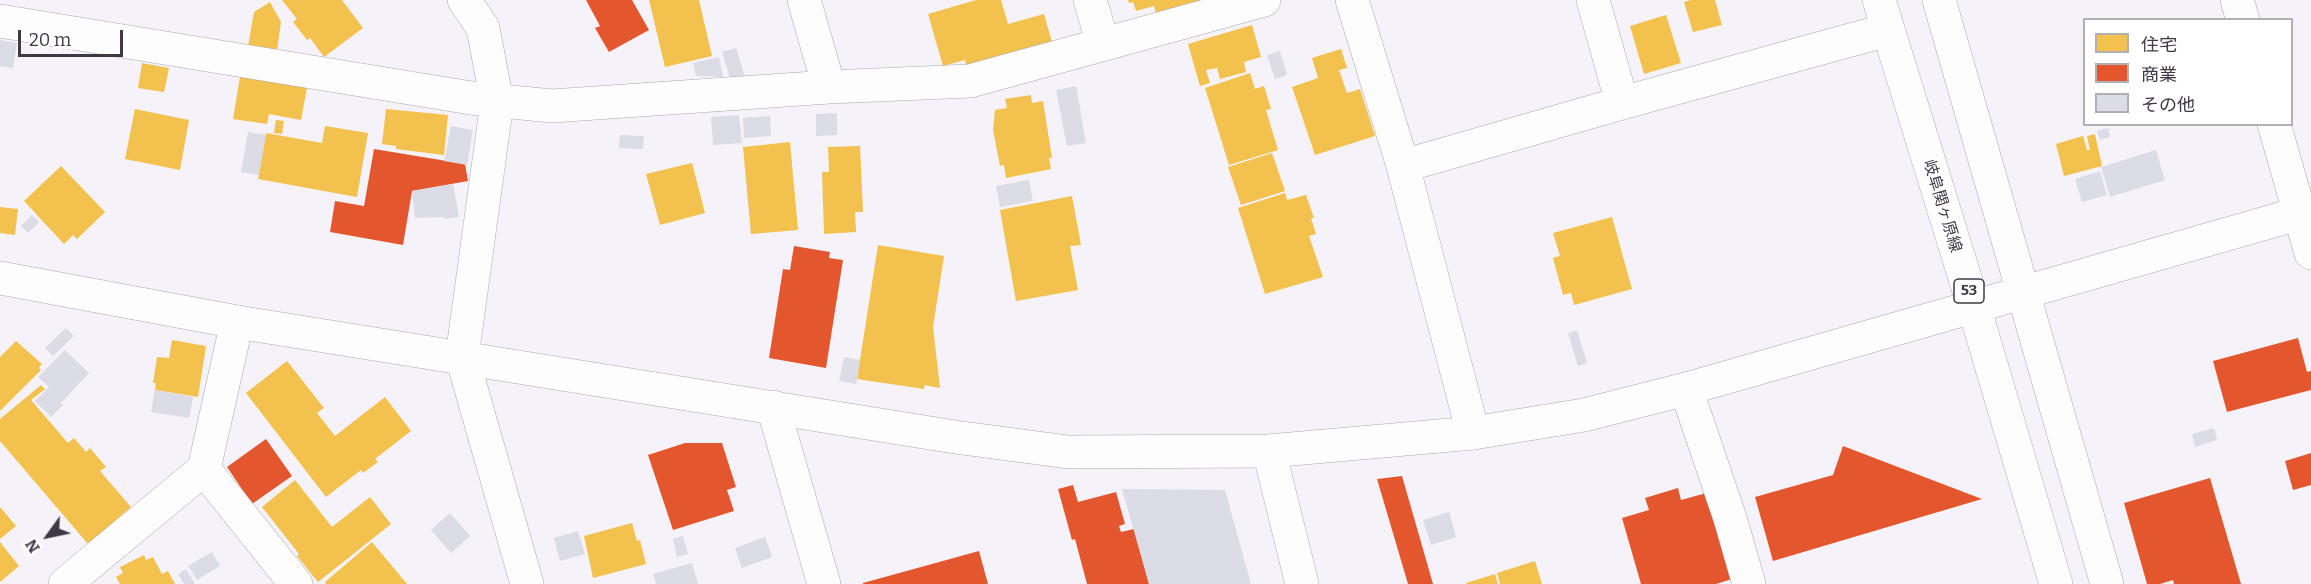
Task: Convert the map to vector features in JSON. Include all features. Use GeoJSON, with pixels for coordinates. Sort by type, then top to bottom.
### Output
{"type":"FeatureCollection","features":[{"type":"Feature","properties":{"kind":"street"},"geometry":{"type":"LineString","coordinates":[[465,0],[483,28],[497,102],[462,357],[527,584]]}},
{"type":"Feature","properties":{"kind":"street"},"geometry":{"type":"LineString","coordinates":[[804,0],[829,87]]}},
{"type":"Feature","properties":{"kind":"street"},"geometry":{"type":"LineString","coordinates":[[1090,0],[1103,44]]}},
{"type":"Feature","properties":{"kind":"street"},"geometry":{"type":"LineString","coordinates":[[0,21],[497,102],[552,106],[829,87],[970,81],[1264,0]]}},
{"type":"Feature","properties":{"kind":"street"},"geometry":{"type":"LineString","coordinates":[[1352,0],[1404,166],[1473,433]]}},
{"type":"Feature","properties":{"kind":"street"},"geometry":{"type":"LineString","coordinates":[[1593,0],[1622,103]]}},
{"type":"Feature","properties":{"kind":"street"},"geometry":{"type":"LineString","coordinates":[[1939,0],[2107,584]]}},
{"type":"Feature","properties":{"kind":"street"},"geometry":{"type":"LineString","coordinates":[[2237,0],[2242,18]]}},
{"type":"Feature","properties":{"kind":"street"},"geometry":{"type":"LineString","coordinates":[[1404,166],[1622,103],[1883,15]]}},
{"type":"Feature","properties":{"kind":"street","name":"岐阜関ヶ原線"},"geometry":{"type":"LineString","coordinates":[[1883,15],[1974,307],[2055,584]]}},
{"type":"Feature","properties":{"kind":"street"},"geometry":{"type":"LineString","coordinates":[[2275,126],[2305,211],[2311,253]]}},
{"type":"Feature","properties":{"kind":"street"},"geometry":{"type":"LineString","coordinates":[[0,278],[237,322],[956,437],[1068,452],[1269,451],[1473,433],[1584,415],[1686,389],[2305,211]]}},
{"type":"Feature","properties":{"kind":"street"},"geometry":{"type":"LineString","coordinates":[[65,584],[204,469],[237,322]]}},
{"type":"Feature","properties":{"kind":"street"},"geometry":{"type":"LineString","coordinates":[[1686,389],[1730,518],[1749,584]]}},
{"type":"Feature","properties":{"kind":"street"},"geometry":{"type":"LineString","coordinates":[[773,407],[824,584]]}},
{"type":"Feature","properties":{"kind":"street"},"geometry":{"type":"LineString","coordinates":[[1269,451],[1302,584]]}},
{"type":"Feature","properties":{"kind":"street"},"geometry":{"type":"LineString","coordinates":[[204,469],[296,584]]}},
{"type":"Feature","properties":{"kind":"building: 住宅"},"geometry":{"type":"Polygon","coordinates":[[[282,0],[342,0],[363,28],[324,57],[310,38],[307,40],[293,22],[297,19],[282,0]]]}},
{"type":"Feature","properties":{"kind":"building: 住宅"},"geometry":{"type":"Polygon","coordinates":[[[649,0],[699,0],[712,56],[665,67],[649,0]]]}},
{"type":"Feature","properties":{"kind":"building: 住宅"},"geometry":{"type":"Polygon","coordinates":[[[976,0],[1001,0],[1008,24],[1044,14],[1052,42],[966,66],[965,60],[943,66],[928,14],[976,0]]]}},
{"type":"Feature","properties":{"kind":"building: 住宅"},"geometry":{"type":"Polygon","coordinates":[[[1128,0],[1200,1],[1156,13],[1154,6],[1136,11],[1133,2],[1129,3],[1128,0]]]}},
{"type":"Feature","properties":{"kind":"building: 住宅"},"geometry":{"type":"Polygon","coordinates":[[[1715,0],[1722,25],[1693,32],[1684,2],[1715,0]]]}},
{"type":"Feature","properties":{"kind":"building: 住宅"},"geometry":{"type":"Polygon","coordinates":[[[270,2],[281,22],[277,51],[248,46],[254,12],[270,2]]]}},
{"type":"Feature","properties":{"kind":"building: 住宅"},"geometry":{"type":"Polygon","coordinates":[[[1666,15],[1681,63],[1644,74],[1630,26],[1666,15]]]}},
{"type":"Feature","properties":{"kind":"building: 住宅"},"geometry":{"type":"Polygon","coordinates":[[[1252,25],[1261,57],[1244,62],[1246,72],[1220,79],[1217,68],[1206,70],[1210,83],[1200,86],[1188,44],[1252,25]]]}},
{"type":"Feature","properties":{"kind":"building: 住宅"},"geometry":{"type":"Polygon","coordinates":[[[1341,49],[1347,68],[1339,70],[1347,93],[1360,89],[1375,136],[1315,155],[1292,87],[1318,78],[1312,58],[1341,49]]]}},
{"type":"Feature","properties":{"kind":"building: 住宅"},"geometry":{"type":"Polygon","coordinates":[[[142,63],[169,68],[164,92],[138,88],[142,63]]]}},
{"type":"Feature","properties":{"kind":"building: 住宅"},"geometry":{"type":"Polygon","coordinates":[[[1250,73],[1255,89],[1264,86],[1271,109],[1266,110],[1278,150],[1229,165],[1205,88],[1250,73]]]}},
{"type":"Feature","properties":{"kind":"building: 住宅"},"geometry":{"type":"Polygon","coordinates":[[[240,77],[307,88],[301,120],[269,114],[267,124],[233,119],[240,77]]]}},
{"type":"Feature","properties":{"kind":"building: 住宅"},"geometry":{"type":"Polygon","coordinates":[[[1031,95],[1032,103],[1043,101],[1052,158],[1049,158],[1051,169],[1006,178],[1004,165],[1000,166],[993,130],[995,110],[1007,108],[1005,99],[1031,95]]]}},
{"type":"Feature","properties":{"kind":"building: 住宅"},"geometry":{"type":"Polygon","coordinates":[[[135,109],[189,120],[180,170],[125,159],[135,109]]]}},
{"type":"Feature","properties":{"kind":"building: 住宅"},"geometry":{"type":"Polygon","coordinates":[[[386,109],[448,115],[444,155],[396,149],[396,146],[382,144],[386,109]]]}},
{"type":"Feature","properties":{"kind":"building: 住宅"},"geometry":{"type":"Polygon","coordinates":[[[276,120],[284,121],[282,134],[274,133],[276,120]]]}},
{"type":"Feature","properties":{"kind":"building: 住宅"},"geometry":{"type":"Polygon","coordinates":[[[325,126],[368,133],[357,197],[258,179],[266,133],[322,143],[325,126]]]}},
{"type":"Feature","properties":{"kind":"building: 住宅"},"geometry":{"type":"Polygon","coordinates":[[[2095,134],[2102,166],[2064,176],[2056,144],[2083,136],[2087,150],[2090,150],[2087,136],[2095,134]]]}},
{"type":"Feature","properties":{"kind":"building: 住宅"},"geometry":{"type":"Polygon","coordinates":[[[790,142],[798,230],[751,234],[743,147],[790,142]]]}},
{"type":"Feature","properties":{"kind":"building: 住宅"},"geometry":{"type":"Polygon","coordinates":[[[860,146],[863,212],[855,212],[856,232],[824,234],[822,172],[829,172],[828,147],[860,146]]]}},
{"type":"Feature","properties":{"kind":"building: 住宅"},"geometry":{"type":"Polygon","coordinates":[[[1272,153],[1285,191],[1241,205],[1228,167],[1272,153]]]}},
{"type":"Feature","properties":{"kind":"building: 住宅"},"geometry":{"type":"Polygon","coordinates":[[[692,163],[705,213],[660,225],[646,174],[692,163]]]}},
{"type":"Feature","properties":{"kind":"building: 住宅"},"geometry":{"type":"Polygon","coordinates":[[[61,166],[105,212],[77,239],[73,235],[64,244],[24,201],[61,166]]]}},
{"type":"Feature","properties":{"kind":"building: 住宅"},"geometry":{"type":"Polygon","coordinates":[[[1285,193],[1287,200],[1306,195],[1314,218],[1311,218],[1316,234],[1309,236],[1323,277],[1265,294],[1238,208],[1285,193]]]}},
{"type":"Feature","properties":{"kind":"building: 住宅"},"geometry":{"type":"Polygon","coordinates":[[[1072,196],[1081,245],[1070,246],[1078,290],[1016,301],[1000,210],[1072,196]]]}},
{"type":"Feature","properties":{"kind":"building: 住宅"},"geometry":{"type":"Polygon","coordinates":[[[0,207],[18,209],[15,235],[0,233],[0,207]]]}},
{"type":"Feature","properties":{"kind":"building: 住宅"},"geometry":{"type":"Polygon","coordinates":[[[1612,217],[1632,289],[1574,305],[1571,293],[1563,295],[1553,258],[1560,256],[1553,233],[1612,217]]]}},
{"type":"Feature","properties":{"kind":"building: 住宅"},"geometry":{"type":"Polygon","coordinates":[[[878,245],[944,256],[933,327],[940,388],[924,385],[924,389],[857,379],[878,245]]]}},
{"type":"Feature","properties":{"kind":"building: 住宅"},"geometry":{"type":"Polygon","coordinates":[[[172,340],[206,346],[198,397],[155,390],[156,383],[153,383],[157,357],[169,358],[172,340]]]}},
{"type":"Feature","properties":{"kind":"building: 住宅"},"geometry":{"type":"Polygon","coordinates":[[[16,341],[42,364],[39,368],[41,370],[0,411],[0,357],[16,341]]]}},
{"type":"Feature","properties":{"kind":"building: 住宅"},"geometry":{"type":"Polygon","coordinates":[[[287,361],[324,408],[317,413],[335,436],[385,397],[411,431],[375,459],[378,462],[363,473],[361,470],[326,497],[246,393],[287,361]]]}},
{"type":"Feature","properties":{"kind":"building: 住宅"},"geometry":{"type":"Polygon","coordinates":[[[41,385],[45,389],[31,400],[68,443],[74,438],[86,452],[90,448],[106,467],[100,471],[131,507],[88,544],[0,441],[0,419],[41,385]]]}},
{"type":"Feature","properties":{"kind":"building: 住宅"},"geometry":{"type":"Polygon","coordinates":[[[295,480],[332,527],[370,497],[391,524],[318,582],[262,507],[295,480]]]}},
{"type":"Feature","properties":{"kind":"building: 住宅"},"geometry":{"type":"Polygon","coordinates":[[[0,507],[16,526],[0,539],[0,507]]]}},
{"type":"Feature","properties":{"kind":"building: 住宅"},"geometry":{"type":"Polygon","coordinates":[[[632,523],[637,541],[640,540],[646,564],[593,578],[584,536],[632,523]]]}},
{"type":"Feature","properties":{"kind":"building: 住宅"},"geometry":{"type":"Polygon","coordinates":[[[0,542],[19,566],[0,582],[0,542]]]}},
{"type":"Feature","properties":{"kind":"building: 住宅"},"geometry":{"type":"Polygon","coordinates":[[[372,542],[407,584],[326,584],[325,582],[372,542]]]}},
{"type":"Feature","properties":{"kind":"building: 住宅"},"geometry":{"type":"Polygon","coordinates":[[[144,555],[146,560],[153,557],[162,574],[168,571],[175,584],[120,584],[116,577],[123,573],[120,567],[144,555]]]}},
{"type":"Feature","properties":{"kind":"building: 住宅"},"geometry":{"type":"Polygon","coordinates":[[[1535,561],[1542,584],[1500,584],[1497,573],[1535,561]]]}},
{"type":"Feature","properties":{"kind":"building: 住宅"},"geometry":{"type":"Polygon","coordinates":[[[1495,574],[1498,584],[1466,584],[1466,583],[1495,574]]]}},
{"type":"Feature","properties":{"kind":"building: 商業"},"geometry":{"type":"Polygon","coordinates":[[[586,0],[632,0],[649,30],[609,52],[595,28],[600,26],[586,0]]]}},
{"type":"Feature","properties":{"kind":"building: 商業"},"geometry":{"type":"Polygon","coordinates":[[[374,149],[465,164],[468,181],[412,191],[403,245],[330,232],[335,201],[364,206],[374,149]]]}},
{"type":"Feature","properties":{"kind":"building: 商業"},"geometry":{"type":"Polygon","coordinates":[[[794,246],[830,252],[829,258],[843,260],[826,368],[769,358],[783,269],[790,270],[794,246]]]}},
{"type":"Feature","properties":{"kind":"building: 商業"},"geometry":{"type":"Polygon","coordinates":[[[2298,338],[2307,372],[2311,371],[2311,390],[2227,412],[2213,361],[2298,338]]]}},
{"type":"Feature","properties":{"kind":"building: 商業"},"geometry":{"type":"Polygon","coordinates":[[[266,439],[292,476],[252,504],[227,467],[266,439]]]}},
{"type":"Feature","properties":{"kind":"building: 商業"},"geometry":{"type":"Polygon","coordinates":[[[685,443],[722,443],[736,487],[727,490],[734,511],[673,530],[648,455],[685,443]]]}},
{"type":"Feature","properties":{"kind":"building: 商業"},"geometry":{"type":"Polygon","coordinates":[[[1843,446],[1982,499],[1773,561],[1755,497],[1833,475],[1843,446]]]}},
{"type":"Feature","properties":{"kind":"building: 商業"},"geometry":{"type":"Polygon","coordinates":[[[2311,453],[2311,485],[2293,490],[2285,461],[2311,453]]]}},
{"type":"Feature","properties":{"kind":"building: 商業"},"geometry":{"type":"Polygon","coordinates":[[[1402,476],[1433,584],[1408,584],[1377,479],[1402,476]]]}},
{"type":"Feature","properties":{"kind":"building: 商業"},"geometry":{"type":"Polygon","coordinates":[[[2210,478],[2241,584],[2174,584],[2173,580],[2160,584],[2147,584],[2124,503],[2210,478]]]}},
{"type":"Feature","properties":{"kind":"building: 商業"},"geometry":{"type":"Polygon","coordinates":[[[1073,485],[1078,502],[1116,492],[1125,524],[1119,526],[1121,532],[1134,529],[1149,584],[1087,584],[1058,489],[1073,485]]]}},
{"type":"Feature","properties":{"kind":"building: 商業"},"geometry":{"type":"Polygon","coordinates":[[[1678,488],[1681,500],[1710,492],[1735,578],[1716,584],[1641,584],[1622,518],[1649,510],[1645,498],[1678,488]]]}},
{"type":"Feature","properties":{"kind":"building: 商業"},"geometry":{"type":"Polygon","coordinates":[[[979,551],[988,584],[863,584],[863,583],[979,551]]]}},
{"type":"Feature","properties":{"kind":"building: その他"},"geometry":{"type":"Polygon","coordinates":[[[0,40],[17,43],[13,68],[0,66],[0,40]]]}},
{"type":"Feature","properties":{"kind":"building: その他"},"geometry":{"type":"Polygon","coordinates":[[[736,48],[745,77],[731,81],[722,52],[736,48]]]}},
{"type":"Feature","properties":{"kind":"building: その他"},"geometry":{"type":"Polygon","coordinates":[[[1280,51],[1287,75],[1275,79],[1267,55],[1280,51]]]}},
{"type":"Feature","properties":{"kind":"building: その他"},"geometry":{"type":"Polygon","coordinates":[[[719,57],[723,77],[696,76],[693,63],[719,57]]]}},
{"type":"Feature","properties":{"kind":"building: その他"},"geometry":{"type":"Polygon","coordinates":[[[1076,86],[1086,143],[1067,146],[1056,90],[1076,86]]]}},
{"type":"Feature","properties":{"kind":"building: その他"},"geometry":{"type":"Polygon","coordinates":[[[837,113],[837,135],[816,136],[816,114],[837,113]]]}},
{"type":"Feature","properties":{"kind":"building: その他"},"geometry":{"type":"Polygon","coordinates":[[[739,115],[742,143],[713,145],[711,117],[739,115]]]}},
{"type":"Feature","properties":{"kind":"building: その他"},"geometry":{"type":"Polygon","coordinates":[[[770,116],[771,136],[744,138],[743,118],[770,116]]]}},
{"type":"Feature","properties":{"kind":"building: その他"},"geometry":{"type":"Polygon","coordinates":[[[451,126],[473,130],[467,165],[444,161],[451,126]]]}},
{"type":"Feature","properties":{"kind":"building: その他"},"geometry":{"type":"Polygon","coordinates":[[[2108,128],[2110,137],[2100,140],[2097,131],[2108,128]]]}},
{"type":"Feature","properties":{"kind":"building: その他"},"geometry":{"type":"Polygon","coordinates":[[[248,132],[266,135],[259,175],[241,172],[248,132]]]}},
{"type":"Feature","properties":{"kind":"building: その他"},"geometry":{"type":"Polygon","coordinates":[[[620,135],[644,136],[643,149],[619,148],[620,135]]]}},
{"type":"Feature","properties":{"kind":"building: その他"},"geometry":{"type":"Polygon","coordinates":[[[2156,150],[2165,180],[2110,197],[2101,167],[2156,150]]]}},
{"type":"Feature","properties":{"kind":"building: その他"},"geometry":{"type":"Polygon","coordinates":[[[2100,171],[2107,195],[2082,202],[2075,179],[2100,171]]]}},
{"type":"Feature","properties":{"kind":"building: その他"},"geometry":{"type":"Polygon","coordinates":[[[1029,180],[1033,201],[1000,207],[996,186],[1029,180]]]}},
{"type":"Feature","properties":{"kind":"building: その他"},"geometry":{"type":"Polygon","coordinates":[[[453,184],[459,217],[415,218],[412,191],[453,184]]]}},
{"type":"Feature","properties":{"kind":"building: その他"},"geometry":{"type":"Polygon","coordinates":[[[32,215],[39,222],[28,233],[21,226],[32,215]]]}},
{"type":"Feature","properties":{"kind":"building: その他"},"geometry":{"type":"Polygon","coordinates":[[[66,328],[74,336],[53,356],[45,348],[66,328]]]}},
{"type":"Feature","properties":{"kind":"building: その他"},"geometry":{"type":"Polygon","coordinates":[[[1577,330],[1587,363],[1578,366],[1568,333],[1577,330]]]}},
{"type":"Feature","properties":{"kind":"building: その他"},"geometry":{"type":"Polygon","coordinates":[[[65,350],[89,373],[51,417],[35,401],[49,387],[38,377],[65,350]]]}},
{"type":"Feature","properties":{"kind":"building: その他"},"geometry":{"type":"Polygon","coordinates":[[[844,357],[860,360],[856,384],[839,381],[844,357]]]}},
{"type":"Feature","properties":{"kind":"building: その他"},"geometry":{"type":"Polygon","coordinates":[[[155,390],[193,397],[189,418],[151,412],[155,390]]]}},
{"type":"Feature","properties":{"kind":"building: その他"},"geometry":{"type":"Polygon","coordinates":[[[2214,428],[2217,440],[2195,447],[2192,434],[2214,428]]]}},
{"type":"Feature","properties":{"kind":"building: その他"},"geometry":{"type":"Polygon","coordinates":[[[1122,489],[1225,490],[1251,584],[1149,584],[1122,489]]]}},
{"type":"Feature","properties":{"kind":"building: その他"},"geometry":{"type":"Polygon","coordinates":[[[1449,512],[1456,537],[1431,545],[1423,520],[1449,512]]]}},
{"type":"Feature","properties":{"kind":"building: その他"},"geometry":{"type":"Polygon","coordinates":[[[450,513],[470,536],[451,553],[431,530],[450,513]]]}},
{"type":"Feature","properties":{"kind":"building: その他"},"geometry":{"type":"Polygon","coordinates":[[[578,531],[585,554],[560,561],[554,538],[578,531]]]}},
{"type":"Feature","properties":{"kind":"building: その他"},"geometry":{"type":"Polygon","coordinates":[[[683,536],[688,554],[677,557],[673,539],[683,536]]]}},
{"type":"Feature","properties":{"kind":"building: その他"},"geometry":{"type":"Polygon","coordinates":[[[765,537],[772,557],[742,568],[735,548],[765,537]]]}},
{"type":"Feature","properties":{"kind":"building: その他"},"geometry":{"type":"Polygon","coordinates":[[[212,552],[220,566],[197,580],[188,566],[212,552]]]}},
{"type":"Feature","properties":{"kind":"building: その他"},"geometry":{"type":"Polygon","coordinates":[[[692,563],[698,584],[656,584],[653,574],[692,563]]]}},
{"type":"Feature","properties":{"kind":"building: その他"},"geometry":{"type":"Polygon","coordinates":[[[186,569],[195,584],[184,584],[178,574],[186,569]]]}}]}
